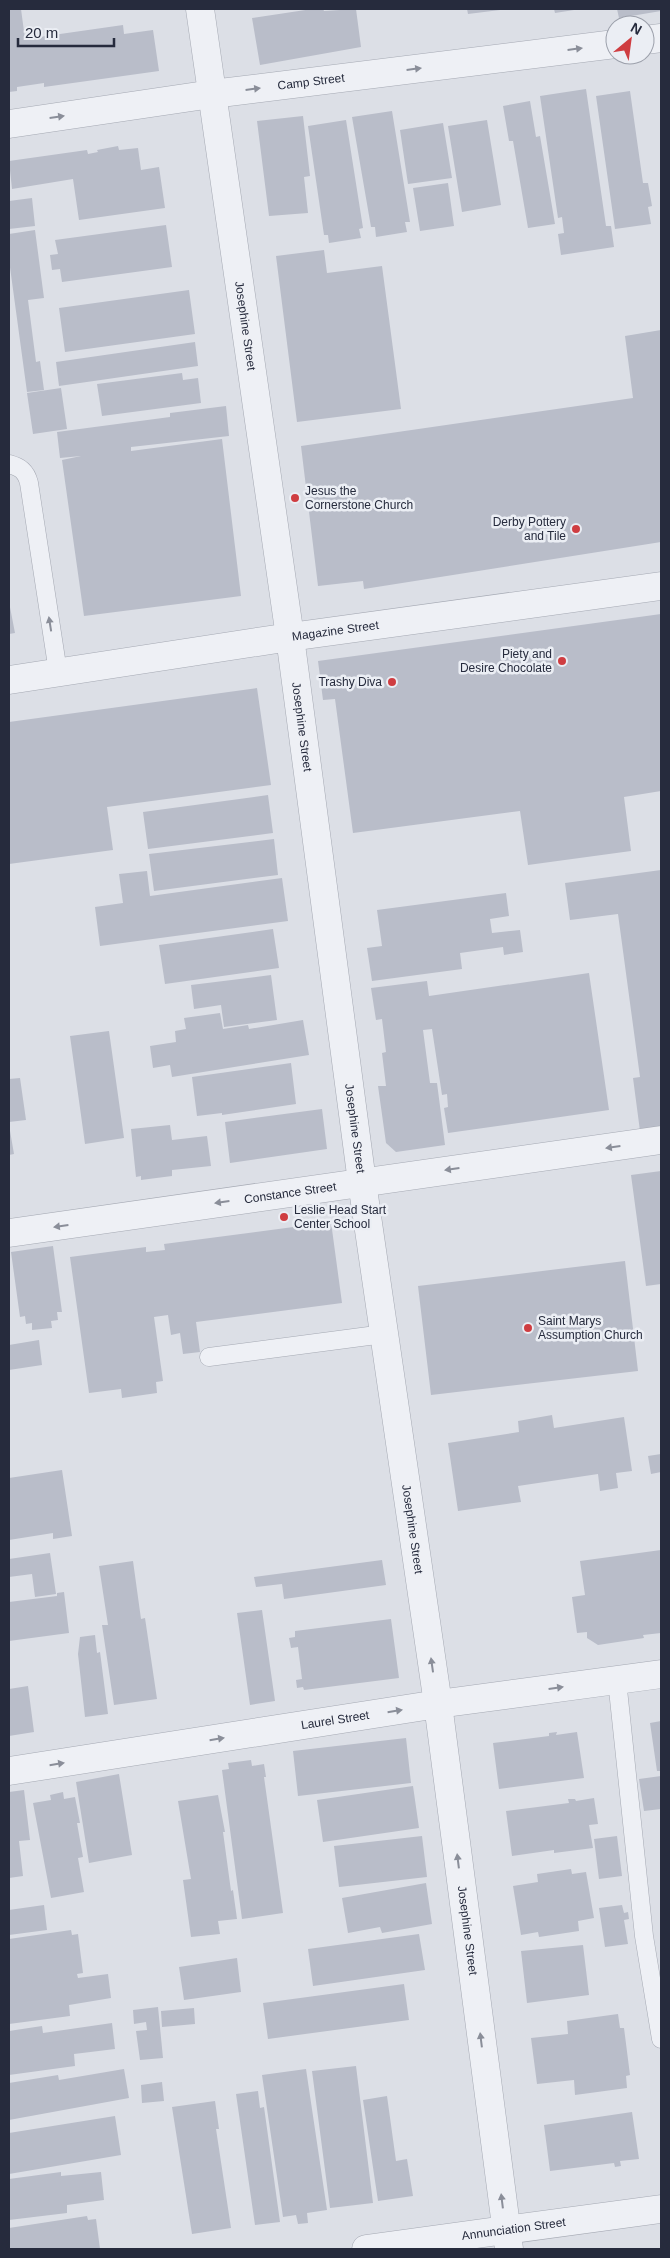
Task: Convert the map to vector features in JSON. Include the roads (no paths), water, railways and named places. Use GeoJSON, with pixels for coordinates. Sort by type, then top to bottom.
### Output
{"type":"FeatureCollection","features":[{"type":"Feature","properties":{"kind":"street","name":"Josephine Street"},"geometry":{"type":"LineString","coordinates":[[200,9],[290,637],[362,1182],[438,1704],[507,2240]]}},
{"type":"Feature","properties":{"kind":"street","name":"Camp Street"},"geometry":{"type":"LineString","coordinates":[[9,124],[212,94],[605,45]]}},
{"type":"Feature","properties":{"kind":"street","name":"Magazine Street"},"geometry":{"type":"LineString","coordinates":[[9,680],[290,637],[661,586]]}},
{"type":"Feature","properties":{"kind":"street","name":"Constance Street"},"geometry":{"type":"LineString","coordinates":[[9,1233],[661,1140]]}},
{"type":"Feature","properties":{"kind":"street","name":"Laurel Street"},"geometry":{"type":"LineString","coordinates":[[9,1771],[438,1704],[661,1674]]}},
{"type":"Feature","properties":{"kind":"street","name":"Annunciation Street"},"geometry":{"type":"LineString","coordinates":[[366,2249],[507,2240],[661,2209]]}},
{"type":"Feature","properties":{"kind":"lane"},"geometry":{"type":"LineString","coordinates":[[9,464],[23,470],[27,474],[58,672]]}},
{"type":"Feature","properties":{"kind":"lane"},"geometry":{"type":"LineString","coordinates":[[208,1357],[384,1334]]}},
{"type":"Feature","properties":{"kind":"lane"},"geometry":{"type":"LineString","coordinates":[[618,1680],[644,1936],[661,2038]]}},
{"type":"Feature","properties":{"kind":"place","name":"Jesus the Cornerstone Church"},"geometry":{"type":"Point","coordinates":[295,498]}},
{"type":"Feature","properties":{"kind":"place","name":"Derby Pottery and Tile"},"geometry":{"type":"Point","coordinates":[576,529]}},
{"type":"Feature","properties":{"kind":"place","name":"Piety and Desire Chocolate"},"geometry":{"type":"Point","coordinates":[562,661]}},
{"type":"Feature","properties":{"kind":"place","name":"Trashy Diva"},"geometry":{"type":"Point","coordinates":[392,682]}},
{"type":"Feature","properties":{"kind":"place","name":"Leslie Head Start Center School"},"geometry":{"type":"Point","coordinates":[284,1217]}},
{"type":"Feature","properties":{"kind":"place","name":"Saint Marys Assumption Church"},"geometry":{"type":"Point","coordinates":[528,1328]}}]}
